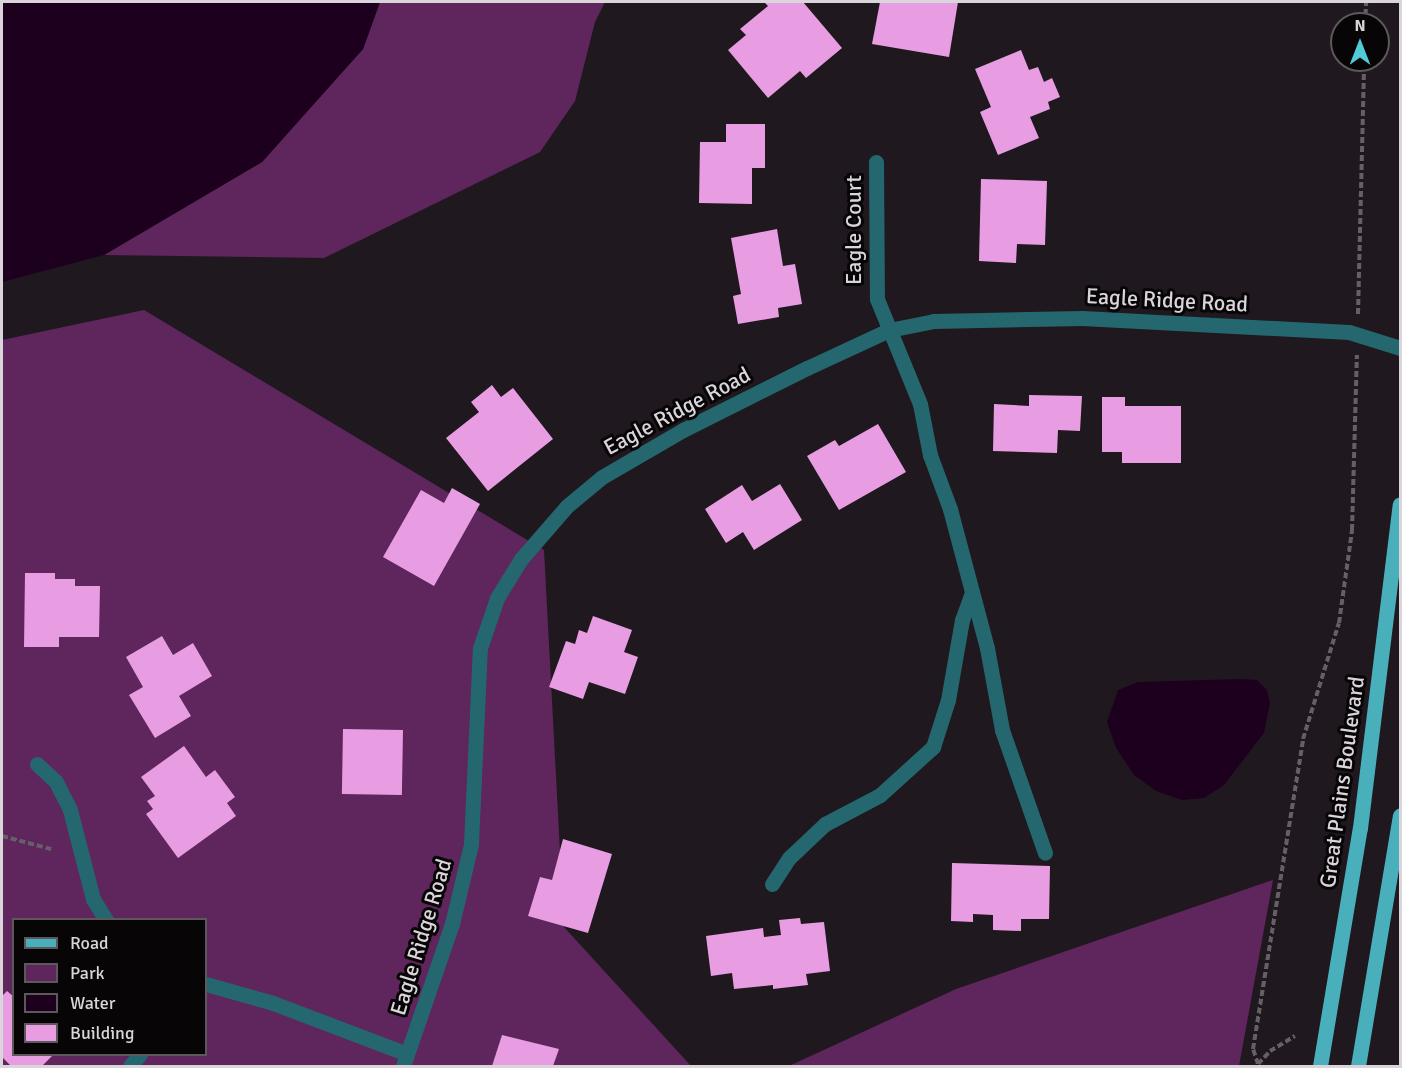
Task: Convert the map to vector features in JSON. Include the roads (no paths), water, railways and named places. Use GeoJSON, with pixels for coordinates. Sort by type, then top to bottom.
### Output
{"type":"FeatureCollection","features":[{"type":"Feature","properties":{"kind":"main road","name":"Great Plains Boulevard"},"geometry":{"type":"LineString","coordinates":[[1320,1066],[1360,828],[1401,504]]}},
{"type":"Feature","properties":{"kind":"main road"},"geometry":{"type":"LineString","coordinates":[[1358,1066],[1401,815]]}},
{"type":"Feature","properties":{"kind":"street","name":"Eagle Court"},"geometry":{"type":"LineString","coordinates":[[876,162],[874,267],[877,299],[920,404],[930,455],[950,509],[972,593],[1002,730],[1045,853]]}},
{"type":"Feature","properties":{"kind":"street","name":"Eagle Ridge Road"},"geometry":{"type":"LineString","coordinates":[[405,1060],[452,924],[471,844],[480,648],[497,598],[521,559],[567,506],[602,477],[683,430],[889,330],[934,321],[980,317],[1082,318],[1358,335],[1401,348]]}},
{"type":"Feature","properties":{"kind":"street"},"geometry":{"type":"LineString","coordinates":[[772,884],[789,858],[825,824],[880,795],[933,747],[948,700],[963,620],[972,593]]}},
{"type":"Feature","properties":{"kind":"street"},"geometry":{"type":"LineString","coordinates":[[37,764],[56,782],[70,810],[93,899],[105,918]]}},
{"type":"Feature","properties":{"kind":"street"},"geometry":{"type":"LineString","coordinates":[[207,984],[273,1003],[405,1060]]}},
{"type":"Feature","properties":{"kind":"water"},"geometry":{"type":"Polygon","coordinates":[[[2,2],[380,2],[363,49],[262,162],[104,255],[2,282],[2,2]]]}},
{"type":"Feature","properties":{"kind":"water"},"geometry":{"type":"Polygon","coordinates":[[[1257,680],[1267,690],[1270,703],[1264,733],[1224,785],[1204,798],[1182,800],[1156,791],[1134,775],[1116,748],[1107,722],[1118,690],[1138,682],[1257,680]]]}}]}
